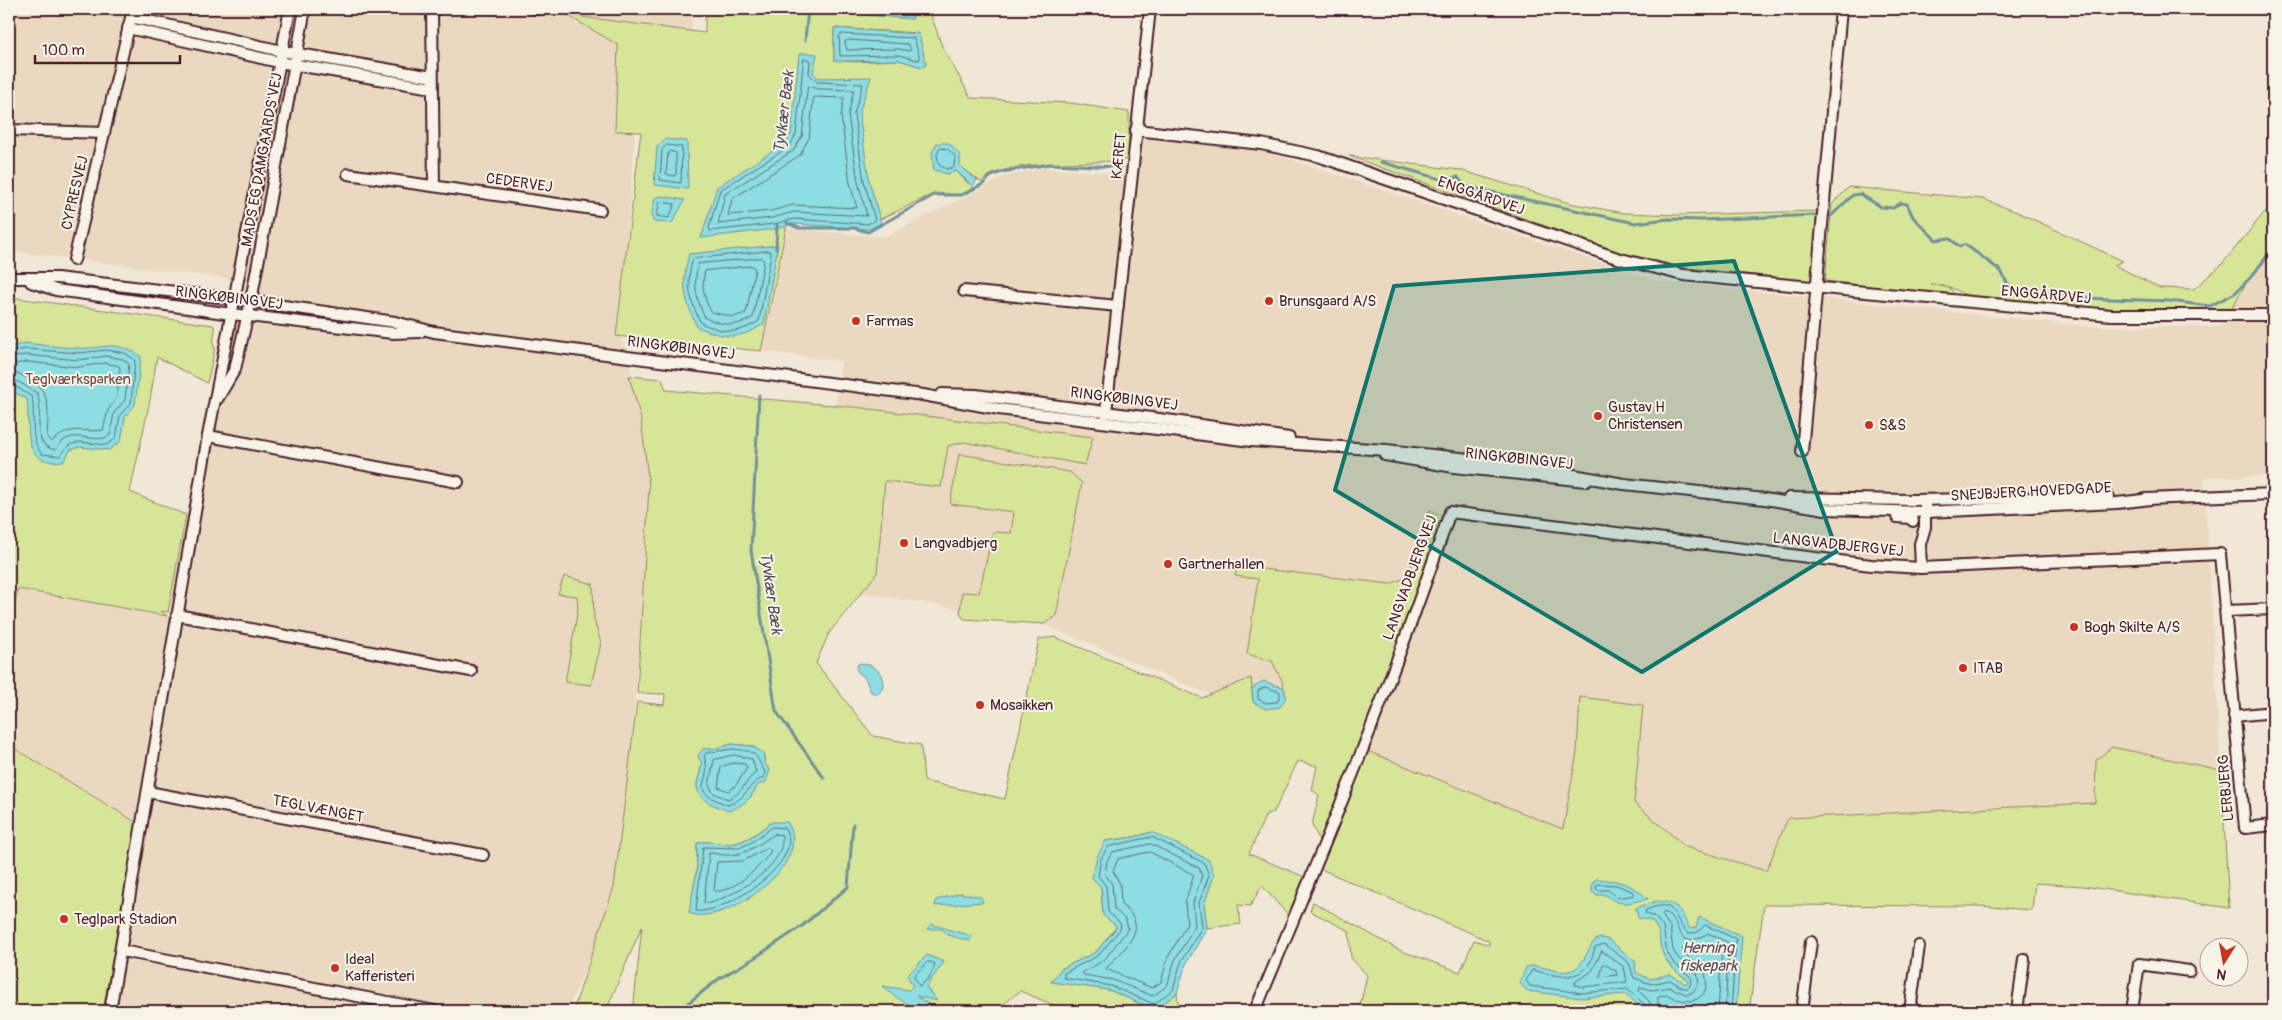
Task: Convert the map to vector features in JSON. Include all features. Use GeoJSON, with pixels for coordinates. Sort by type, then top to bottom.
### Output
{"type":"FeatureCollection","features":[{"type":"Feature","properties":{"kind":"street","name":"MADS EG DAMGAARDS VEJ"},"geometry":{"type":"LineString","coordinates":[[232,314],[290,9]]}},
{"type":"Feature","properties":{"kind":"street","name":"MADS EG DAMGAARDS VEJ"},"geometry":{"type":"LineString","coordinates":[[247,316],[305,9]]}},
{"type":"Feature","properties":{"kind":"street"},"geometry":{"type":"LineString","coordinates":[[432,9],[434,186]]}},
{"type":"Feature","properties":{"kind":"street","name":"KÆRET"},"geometry":{"type":"LineString","coordinates":[[1106,413],[1150,9]]}},
{"type":"Feature","properties":{"kind":"street"},"geometry":{"type":"LineString","coordinates":[[1802,452],[1841,9]]}},
{"type":"Feature","properties":{"kind":"street","name":"CYPRESVEJ"},"geometry":{"type":"LineString","coordinates":[[74,260],[132,13],[282,51]]}},
{"type":"Feature","properties":{"kind":"street"},"geometry":{"type":"LineString","coordinates":[[128,28],[294,65],[432,88]]}},
{"type":"Feature","properties":{"kind":"street"},"geometry":{"type":"LineString","coordinates":[[282,51],[432,77]]}},
{"type":"Feature","properties":{"kind":"street"},"geometry":{"type":"LineString","coordinates":[[9,130],[104,133]]}},
{"type":"Feature","properties":{"kind":"street","name":"ENGGÅRDVEJ"},"geometry":{"type":"LineString","coordinates":[[1136,130],[1261,144],[1318,156],[1618,258],[1683,274],[2111,315],[2273,315]]}},
{"type":"Feature","properties":{"kind":"street","name":"CEDERVEJ"},"geometry":{"type":"LineString","coordinates":[[348,174],[600,210]]}},
{"type":"Feature","properties":{"kind":"street","name":"RINGKØBINGVEJ"},"geometry":{"type":"LineString","coordinates":[[9,278],[57,278],[251,301],[395,322],[434,332],[923,395],[999,409],[1251,441],[1432,454],[1506,463],[1624,484],[1765,499],[1837,510],[1913,516]]}},
{"type":"Feature","properties":{"kind":"street","name":"RINGKØBINGVEJ"},"geometry":{"type":"LineString","coordinates":[[23,279],[56,290],[247,316],[393,333],[434,332]]}},
{"type":"Feature","properties":{"kind":"street"},"geometry":{"type":"LineString","coordinates":[[964,291],[1118,306]]}},
{"type":"Feature","properties":{"kind":"street"},"geometry":{"type":"LineString","coordinates":[[110,1011],[122,951],[208,436],[232,314]]}},
{"type":"Feature","properties":{"kind":"street"},"geometry":{"type":"LineString","coordinates":[[216,401],[235,369],[247,316]]}},
{"type":"Feature","properties":{"kind":"street","name":"RINGKØBINGVEJ"},"geometry":{"type":"LineString","coordinates":[[923,395],[976,396],[1264,433],[1319,445]]}},
{"type":"Feature","properties":{"kind":"street"},"geometry":{"type":"LineString","coordinates":[[208,436],[458,482]]}},
{"type":"Feature","properties":{"kind":"street","name":"SNEJBJERG HOVEDGADE"},"geometry":{"type":"LineString","coordinates":[[1912,500],[2045,497],[2151,499],[2273,494]]}},
{"type":"Feature","properties":{"kind":"street","name":"RINGKØBINGVEJ"},"geometry":{"type":"LineString","coordinates":[[1765,499],[1912,500]]}},
{"type":"Feature","properties":{"kind":"street","name":"SNEJBJERG HOVEDGADE"},"geometry":{"type":"LineString","coordinates":[[1913,516],[1926,512],[2117,503],[2151,499]]}},
{"type":"Feature","properties":{"kind":"street","name":"LANGVADBJERGVEJ"},"geometry":{"type":"LineString","coordinates":[[1912,500],[1913,529],[1920,544]]}},
{"type":"Feature","properties":{"kind":"street","name":"LANGVADBJERGVEJ"},"geometry":{"type":"LineString","coordinates":[[1921,568],[1920,544],[1926,526],[1925,500]]}},
{"type":"Feature","properties":{"kind":"street","name":"LANGVADBJERGVEJ"},"geometry":{"type":"LineString","coordinates":[[1255,1011],[1314,870],[1421,599],[1450,512],[1871,565],[1921,568],[2220,554],[2226,611]]}},
{"type":"Feature","properties":{"kind":"street"},"geometry":{"type":"LineString","coordinates":[[2226,611],[2273,609]]}},
{"type":"Feature","properties":{"kind":"street","name":"LERBJERG"},"geometry":{"type":"LineString","coordinates":[[2226,611],[2244,828],[2273,825]]}},
{"type":"Feature","properties":{"kind":"street"},"geometry":{"type":"LineString","coordinates":[[177,615],[471,672]]}},
{"type":"Feature","properties":{"kind":"street"},"geometry":{"type":"LineString","coordinates":[[2234,716],[2273,712]]}},
{"type":"Feature","properties":{"kind":"street","name":"TEGLVÆNGET"},"geometry":{"type":"LineString","coordinates":[[148,792],[483,855]]}},
{"type":"Feature","properties":{"kind":"street"},"geometry":{"type":"LineString","coordinates":[[1802,1011],[1812,942]]}},
{"type":"Feature","properties":{"kind":"street"},"geometry":{"type":"LineString","coordinates":[[1910,1011],[1920,946]]}},
{"type":"Feature","properties":{"kind":"street"},"geometry":{"type":"LineString","coordinates":[[122,951],[436,1011]]}},
{"type":"Feature","properties":{"kind":"street"},"geometry":{"type":"LineString","coordinates":[[2017,1011],[2024,959]]}},
{"type":"Feature","properties":{"kind":"street"},"geometry":{"type":"LineString","coordinates":[[2132,1011],[2139,964],[2189,971]]}},
{"type":"Feature","properties":{"kind":"highlighted area"},"geometry":{"type":"Polygon","coordinates":[[[1734,261],[1837,551],[1642,672],[1335,490],[1394,286],[1734,261]]]}},
{"type":"Feature","properties":{"kind":"shaded area"},"geometry":{"type":"Polygon","coordinates":[[[9,9],[694,9],[681,122],[636,119],[620,334],[634,380],[652,457],[622,883],[567,1011],[103,1011],[137,823],[9,744],[9,637],[18,589],[167,616],[232,279],[9,251],[9,9]]]}},
{"type":"Feature","properties":{"kind":"shaded area"},"geometry":{"type":"Polygon","coordinates":[[[1129,137],[1265,151],[1657,281],[2086,326],[2221,327],[2247,281],[2273,253],[2273,476],[2204,477],[2229,908],[2083,886],[1996,881],[1766,881],[1563,829],[1367,751],[1225,701],[1038,622],[816,585],[841,361],[761,351],[786,228],[884,237],[1006,176],[1044,168],[1125,174],[1129,137]]]}},
{"type":"Feature","properties":{"kind":"green space"},"geometry":{"type":"Polygon","coordinates":[[[705,9],[840,9],[839,12],[912,19],[911,9],[929,9],[942,46],[971,98],[1070,103],[1129,112],[1129,159],[1050,164],[1009,169],[993,174],[981,182],[960,166],[947,174],[956,171],[974,189],[959,195],[935,193],[870,224],[784,219],[786,228],[761,351],[616,336],[641,132],[615,131],[618,45],[567,15],[705,33],[705,9]],[[834,28],[834,59],[852,62],[899,60],[922,67],[926,65],[918,33],[834,28]]]}},
{"type":"Feature","properties":{"kind":"green space"},"geometry":{"type":"Polygon","coordinates":[[[1349,156],[1460,170],[1569,203],[1624,213],[1678,215],[1821,211],[1812,281],[1687,268],[1618,252],[1349,156]]]}},
{"type":"Feature","properties":{"kind":"green space"},"geometry":{"type":"Polygon","coordinates":[[[1849,187],[1983,199],[2017,212],[2123,261],[2114,265],[2160,288],[2194,289],[2223,263],[2264,213],[2273,207],[2273,253],[2247,281],[2231,310],[2113,310],[1968,296],[1950,287],[1931,284],[1950,288],[1956,296],[1825,281],[1832,204],[1849,187]]]}},
{"type":"Feature","properties":{"kind":"green space","name":"Teglværksparken"},"geometry":{"type":"Polygon","coordinates":[[[9,297],[213,325],[215,329],[213,344],[215,348],[207,383],[157,357],[150,400],[130,492],[186,515],[168,612],[161,611],[167,616],[18,589],[9,634],[9,297]]]}},
{"type":"Feature","properties":{"kind":"green space"},"geometry":{"type":"Polygon","coordinates":[[[629,376],[662,379],[666,390],[854,407],[1093,437],[1085,465],[964,442],[948,446],[941,487],[885,481],[877,573],[829,633],[816,663],[873,736],[921,745],[924,781],[1005,799],[1039,639],[1055,637],[1202,698],[1251,678],[1253,702],[1286,697],[1282,681],[1272,661],[1247,654],[1258,579],[1235,576],[1237,566],[1390,584],[1405,578],[1418,552],[1430,510],[1445,517],[1419,595],[1412,601],[1385,679],[1321,844],[1312,825],[1319,795],[1312,790],[1317,766],[1298,761],[1274,812],[1266,814],[1249,854],[1305,877],[1289,916],[1262,886],[1250,906],[1238,905],[1241,924],[1207,928],[1204,904],[1214,875],[1152,832],[1134,837],[1105,841],[1101,887],[1103,915],[1117,926],[1096,952],[1061,969],[1052,981],[1109,990],[1155,1010],[1177,993],[1179,1011],[1068,1011],[1020,991],[995,1011],[633,1011],[642,926],[606,1011],[573,1011],[614,887],[637,702],[664,705],[665,694],[637,693],[649,487],[641,419],[629,376]],[[732,744],[718,748],[702,764],[697,784],[751,797],[765,764],[763,753],[752,746],[732,744]],[[772,822],[752,836],[735,843],[697,843],[697,869],[690,913],[713,914],[749,899],[772,822]]]}},
{"type":"Feature","properties":{"kind":"green space"},"geometry":{"type":"Polygon","coordinates":[[[959,454],[1070,472],[1082,483],[1056,616],[1044,624],[964,619],[960,613],[962,592],[979,593],[993,532],[1011,533],[1014,512],[950,504],[959,454]]]}},
{"type":"Feature","properties":{"kind":"green space"},"geometry":{"type":"Polygon","coordinates":[[[564,576],[593,584],[594,620],[601,643],[591,685],[565,682],[578,609],[577,596],[558,594],[564,576]]]}},
{"type":"Feature","properties":{"kind":"green space"},"geometry":{"type":"Polygon","coordinates":[[[1580,697],[1643,705],[1634,803],[1686,847],[1766,871],[1788,818],[2095,803],[2096,760],[2112,747],[2221,770],[2229,908],[2083,886],[2035,883],[2032,910],[1979,906],[1764,905],[1749,1011],[1364,1011],[1366,1008],[1360,1006],[1367,975],[1351,958],[1349,931],[1310,911],[1313,902],[1399,950],[1460,972],[1474,940],[1489,945],[1489,941],[1318,868],[1367,751],[1563,829],[1577,752],[1580,697]]]}},
{"type":"Feature","properties":{"kind":"green space","name":"Teglpark Stadion"},"geometry":{"type":"Polygon","coordinates":[[[9,745],[137,823],[103,1011],[9,1011],[9,745]]]}},
{"type":"Feature","properties":{"kind":"water"},"geometry":{"type":"Polygon","coordinates":[[[840,9],[911,9],[913,19],[839,12],[840,9]]]}},
{"type":"Feature","properties":{"kind":"water"},"geometry":{"type":"Polygon","coordinates":[[[834,28],[919,34],[926,65],[922,67],[899,60],[836,61],[834,60],[834,28]]]}},
{"type":"Feature","properties":{"kind":"water"},"geometry":{"type":"Polygon","coordinates":[[[802,53],[817,54],[813,73],[819,78],[871,77],[859,113],[869,180],[881,223],[869,229],[794,224],[775,229],[701,238],[717,187],[785,143],[791,134],[799,55],[802,53]]]}},
{"type":"Feature","properties":{"kind":"water"},"geometry":{"type":"Polygon","coordinates":[[[665,139],[687,141],[688,189],[654,185],[657,147],[665,139]]]}},
{"type":"Feature","properties":{"kind":"water"},"geometry":{"type":"Polygon","coordinates":[[[937,143],[949,143],[960,155],[960,166],[977,180],[973,186],[956,171],[947,174],[934,170],[932,153],[937,143]]]}},
{"type":"Feature","properties":{"kind":"water"},"geometry":{"type":"Polygon","coordinates":[[[661,196],[685,200],[672,223],[654,222],[651,216],[655,198],[661,196]]]}},
{"type":"Feature","properties":{"kind":"water"},"geometry":{"type":"Polygon","coordinates":[[[778,245],[764,324],[746,333],[731,336],[716,334],[697,327],[689,308],[685,291],[685,274],[689,254],[778,245]]]}},
{"type":"Feature","properties":{"kind":"water"},"geometry":{"type":"Polygon","coordinates":[[[25,343],[76,348],[115,346],[122,347],[141,356],[135,405],[125,417],[121,441],[109,450],[80,447],[70,450],[64,461],[50,461],[40,458],[30,443],[27,399],[9,390],[9,347],[25,343]]]}},
{"type":"Feature","properties":{"kind":"water"},"geometry":{"type":"Polygon","coordinates":[[[860,663],[874,667],[882,676],[883,686],[878,694],[871,692],[865,678],[857,671],[857,665],[860,663]]]}},
{"type":"Feature","properties":{"kind":"water"},"geometry":{"type":"Polygon","coordinates":[[[1263,681],[1284,688],[1286,697],[1280,707],[1265,709],[1253,702],[1252,688],[1263,681]]]}},
{"type":"Feature","properties":{"kind":"water"},"geometry":{"type":"Polygon","coordinates":[[[732,744],[752,746],[763,753],[765,764],[770,770],[766,782],[758,785],[743,804],[729,811],[708,802],[700,795],[697,784],[702,764],[698,756],[703,749],[718,748],[732,744]]]}},
{"type":"Feature","properties":{"kind":"water"},"geometry":{"type":"Polygon","coordinates":[[[772,822],[787,822],[793,838],[789,856],[778,873],[743,902],[723,911],[704,915],[689,913],[697,869],[697,843],[735,843],[752,836],[772,822]]]}},
{"type":"Feature","properties":{"kind":"water"},"geometry":{"type":"Polygon","coordinates":[[[1152,832],[1209,860],[1214,875],[1204,904],[1207,928],[1186,964],[1177,993],[1155,1010],[1109,990],[1051,982],[1061,969],[1096,952],[1117,927],[1103,915],[1101,887],[1092,878],[1097,857],[1105,841],[1134,837],[1152,832]]]}},
{"type":"Feature","properties":{"kind":"water"},"geometry":{"type":"Polygon","coordinates":[[[1596,879],[1624,883],[1636,889],[1648,899],[1621,903],[1606,895],[1596,895],[1592,892],[1592,883],[1596,879]]]}},
{"type":"Feature","properties":{"kind":"water"},"geometry":{"type":"Polygon","coordinates":[[[960,893],[981,897],[983,902],[935,906],[936,900],[960,893]]]}},
{"type":"Feature","properties":{"kind":"water","name":"Herning fiskepark"},"geometry":{"type":"Polygon","coordinates":[[[1656,901],[1670,903],[1675,906],[1681,912],[1690,929],[1696,928],[1699,917],[1742,936],[1736,1011],[1639,1011],[1640,1007],[1626,994],[1582,998],[1527,991],[1520,983],[1526,967],[1537,966],[1566,971],[1578,967],[1595,940],[1600,938],[1606,939],[1635,961],[1636,973],[1651,979],[1670,974],[1686,984],[1688,980],[1674,969],[1665,958],[1661,949],[1658,930],[1652,921],[1638,918],[1636,908],[1656,901]]]}},
{"type":"Feature","properties":{"kind":"water"},"geometry":{"type":"Polygon","coordinates":[[[931,924],[971,936],[970,941],[948,935],[942,929],[927,929],[931,924]]]}},
{"type":"Feature","properties":{"kind":"water"},"geometry":{"type":"Polygon","coordinates":[[[927,955],[944,962],[926,987],[937,1001],[916,996],[940,1011],[932,1011],[909,1004],[882,986],[909,990],[913,986],[907,975],[927,955]]]}},
{"type":"Feature","properties":{"kind":"waterway","name":"Tyvkær Bæk"},"geometry":{"type":"LineString","coordinates":[[805,40],[808,9]]}},
{"type":"Feature","properties":{"kind":"waterway"},"geometry":{"type":"LineString","coordinates":[[1381,162],[1444,180],[1458,177],[1464,186],[1635,223],[1668,219],[1701,220],[1818,215]]}},
{"type":"Feature","properties":{"kind":"waterway"},"geometry":{"type":"LineString","coordinates":[[787,223],[799,228],[854,228],[868,232],[934,195],[962,195],[983,184],[991,176],[1002,172],[1050,164],[1120,167]]}},
{"type":"Feature","properties":{"kind":"waterway"},"geometry":{"type":"LineString","coordinates":[[1831,216],[1853,195],[1860,194],[1881,207],[1893,208],[1900,203],[1907,204],[1913,217],[1936,240],[1949,238],[1960,247],[1966,245],[2001,271],[2007,283],[2023,295],[2038,292],[2081,298],[2169,301],[2210,306],[2235,293],[2252,276],[2273,248]]}},
{"type":"Feature","properties":{"kind":"waterway","name":"Tyvkær Bæk"},"geometry":{"type":"LineString","coordinates":[[776,249],[777,225]]}},
{"type":"Feature","properties":{"kind":"waterway","name":"Tyvkær Bæk"},"geometry":{"type":"LineString","coordinates":[[759,395],[751,550],[776,711],[824,778]]}},
{"type":"Feature","properties":{"kind":"waterway","name":"Tyvkær Bæk"},"geometry":{"type":"LineString","coordinates":[[678,1011],[720,978],[753,959],[802,926],[848,887],[853,824]]}},
{"type":"Feature","properties":{"kind":"place","name":"Brunsgaard A/S"},"geometry":{"type":"Point","coordinates":[1269,301]}},
{"type":"Feature","properties":{"kind":"place","name":"Farmas"},"geometry":{"type":"Point","coordinates":[856,321]}},
{"type":"Feature","properties":{"kind":"place","name":"Gustav H Christensen"},"geometry":{"type":"Point","coordinates":[1598,416]}},
{"type":"Feature","properties":{"kind":"place","name":"S&S"},"geometry":{"type":"Point","coordinates":[1869,425]}},
{"type":"Feature","properties":{"kind":"place","name":"Langvadbjerg"},"geometry":{"type":"Point","coordinates":[904,543]}},
{"type":"Feature","properties":{"kind":"place","name":"Gartnerhallen"},"geometry":{"type":"Point","coordinates":[1168,564]}},
{"type":"Feature","properties":{"kind":"place","name":"Bogh Skilte A/S"},"geometry":{"type":"Point","coordinates":[2074,627]}},
{"type":"Feature","properties":{"kind":"place","name":"ITAB"},"geometry":{"type":"Point","coordinates":[1963,668]}},
{"type":"Feature","properties":{"kind":"place","name":"Mosaikken"},"geometry":{"type":"Point","coordinates":[980,705]}},
{"type":"Feature","properties":{"kind":"place","name":"Teglpark Stadion"},"geometry":{"type":"Point","coordinates":[64,919]}},
{"type":"Feature","properties":{"kind":"place","name":"Ideal Kafferisteri"},"geometry":{"type":"Point","coordinates":[335,968]}}]}
